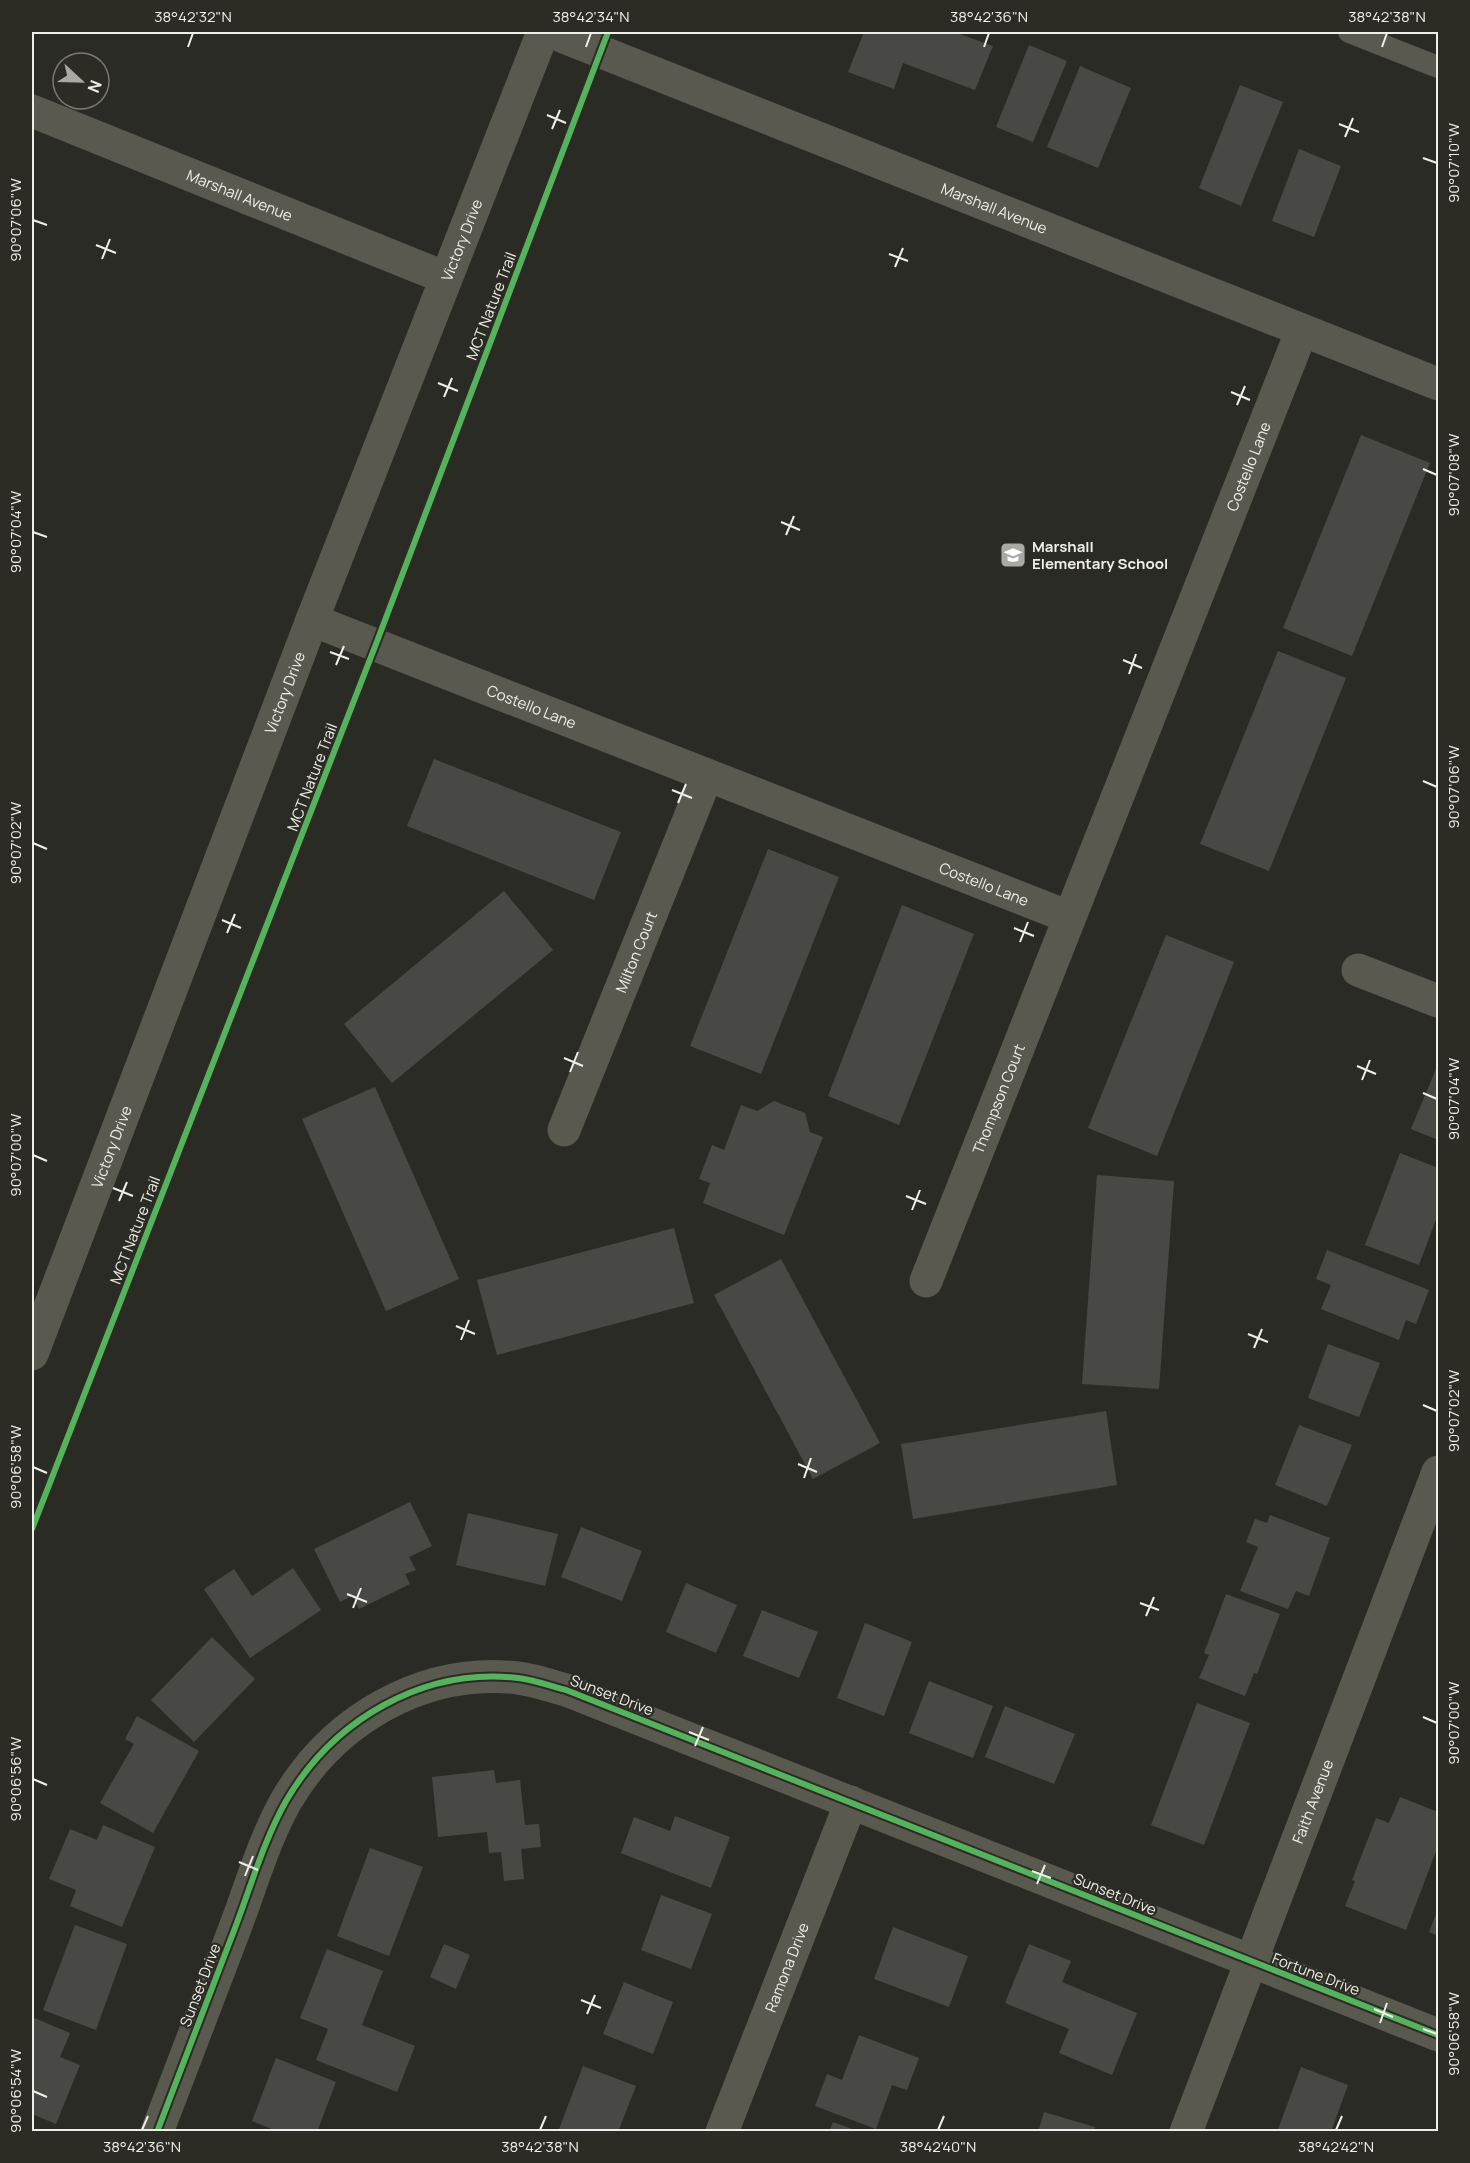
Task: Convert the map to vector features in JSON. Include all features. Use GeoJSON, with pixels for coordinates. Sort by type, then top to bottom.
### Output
{"type":"FeatureCollection","features":[{"type":"Feature","properties":{"kind":"street","name":"Victory Drive"},"geometry":{"type":"LineString","coordinates":[[32,1354],[312,620],[543,32]]}},
{"type":"Feature","properties":{"kind":"street","name":"Marshall Avenue"},"geometry":{"type":"LineString","coordinates":[[551,32],[1438,384]]}},
{"type":"Feature","properties":{"kind":"street","name":"Marshall Avenue"},"geometry":{"type":"LineString","coordinates":[[32,111],[446,278]]}},
{"type":"Feature","properties":{"kind":"street","name":"Costello Lane"},"geometry":{"type":"LineString","coordinates":[[312,620],[1069,917],[1091,867],[1302,330]]}},
{"type":"Feature","properties":{"kind":"street","name":"Milton Court"},"geometry":{"type":"LineString","coordinates":[[564,1130],[707,775]]}},
{"type":"Feature","properties":{"kind":"street","name":"Thompson Court"},"geometry":{"type":"LineString","coordinates":[[926,1281],[1069,917]]}},
{"type":"Feature","properties":{"kind":"street"},"geometry":{"type":"LineString","coordinates":[[1358,970],[1438,1001]]}},
{"type":"Feature","properties":{"kind":"street","name":"Faith Avenue"},"geometry":{"type":"LineString","coordinates":[[1186,2132],[1251,1961],[1431,1513],[1438,1472]]}},
{"type":"Feature","properties":{"kind":"street","name":"Sunset Drive"},"geometry":{"type":"LineString","coordinates":[[157,2132],[275,1824],[286,1801],[306,1770],[341,1732],[383,1704],[418,1689],[467,1678],[517,1678],[566,1689],[1251,1961]]}},
{"type":"Feature","properties":{"kind":"street","name":"Ramona Drive"},"geometry":{"type":"LineString","coordinates":[[722,2132],[851,1802]]}},
{"type":"Feature","properties":{"kind":"street","name":"Fortune Drive"},"geometry":{"type":"LineString","coordinates":[[1251,1961],[1438,2035]]}},
{"type":"Feature","properties":{"kind":"lane"},"geometry":{"type":"LineString","coordinates":[[1350,32],[1438,68]]}},
{"type":"Feature","properties":{"kind":"building"},"geometry":{"type":"Polygon","coordinates":[[[864,32],[954,32],[993,46],[975,90],[903,63],[894,89],[848,72],[864,32]]]}},
{"type":"Feature","properties":{"kind":"building"},"geometry":{"type":"Polygon","coordinates":[[[1029,45],[1067,61],[1033,142],[996,127],[1029,45]]]}},
{"type":"Feature","properties":{"kind":"building"},"geometry":{"type":"Polygon","coordinates":[[[1080,66],[1131,88],[1098,168],[1047,147],[1080,66]]]}},
{"type":"Feature","properties":{"kind":"building"},"geometry":{"type":"Polygon","coordinates":[[[1240,85],[1283,102],[1241,206],[1199,188],[1240,85]]]}},
{"type":"Feature","properties":{"kind":"building"},"geometry":{"type":"Polygon","coordinates":[[[1299,149],[1341,166],[1314,237],[1272,221],[1299,149]]]}},
{"type":"Feature","properties":{"kind":"building"},"geometry":{"type":"Polygon","coordinates":[[[1361,435],[1430,463],[1352,656],[1283,628],[1361,435]]]}},
{"type":"Feature","properties":{"kind":"building"},"geometry":{"type":"Polygon","coordinates":[[[1278,651],[1346,678],[1269,871],[1200,844],[1278,651]]]}},
{"type":"Feature","properties":{"kind":"building"},"geometry":{"type":"Polygon","coordinates":[[[434,759],[621,832],[594,900],[407,826],[434,759]]]}},
{"type":"Feature","properties":{"kind":"building"},"geometry":{"type":"Polygon","coordinates":[[[768,849],[839,877],[761,1074],[690,1046],[768,849]]]}},
{"type":"Feature","properties":{"kind":"building"},"geometry":{"type":"Polygon","coordinates":[[[504,891],[553,950],[392,1083],[344,1024],[504,891]]]}},
{"type":"Feature","properties":{"kind":"building"},"geometry":{"type":"Polygon","coordinates":[[[902,905],[974,934],[899,1125],[828,1096],[902,905]]]}},
{"type":"Feature","properties":{"kind":"building"},"geometry":{"type":"Polygon","coordinates":[[[1166,935],[1234,962],[1157,1156],[1088,1128],[1166,935]]]}},
{"type":"Feature","properties":{"kind":"building"},"geometry":{"type":"Polygon","coordinates":[[[1436,1069],[1438,1070],[1438,1140],[1411,1129],[1436,1069]]]}},
{"type":"Feature","properties":{"kind":"building"},"geometry":{"type":"Polygon","coordinates":[[[375,1087],[459,1279],[386,1311],[302,1119],[375,1087]]]}},
{"type":"Feature","properties":{"kind":"building"},"geometry":{"type":"Polygon","coordinates":[[[774,1101],[805,1113],[810,1132],[823,1137],[784,1235],[703,1203],[710,1183],[699,1179],[712,1145],[724,1150],[741,1105],[757,1111],[774,1101]]]}},
{"type":"Feature","properties":{"kind":"building"},"geometry":{"type":"Polygon","coordinates":[[[1400,1153],[1438,1168],[1438,1214],[1419,1265],[1365,1245],[1400,1153]]]}},
{"type":"Feature","properties":{"kind":"building"},"geometry":{"type":"Polygon","coordinates":[[[1097,1175],[1174,1181],[1159,1389],[1082,1384],[1097,1175]]]}},
{"type":"Feature","properties":{"kind":"building"},"geometry":{"type":"Polygon","coordinates":[[[674,1228],[694,1303],[497,1355],[477,1280],[674,1228]]]}},
{"type":"Feature","properties":{"kind":"building"},"geometry":{"type":"Polygon","coordinates":[[[1327,1250],[1429,1290],[1416,1324],[1406,1320],[1399,1340],[1321,1309],[1331,1285],[1316,1279],[1327,1250]]]}},
{"type":"Feature","properties":{"kind":"building"},"geometry":{"type":"Polygon","coordinates":[[[781,1259],[880,1443],[813,1479],[714,1295],[781,1259]]]}},
{"type":"Feature","properties":{"kind":"building"},"geometry":{"type":"Polygon","coordinates":[[[1328,1344],[1380,1363],[1359,1417],[1308,1398],[1328,1344]]]}},
{"type":"Feature","properties":{"kind":"building"},"geometry":{"type":"Polygon","coordinates":[[[1106,1411],[1117,1485],[913,1519],[901,1444],[1106,1411]]]}},
{"type":"Feature","properties":{"kind":"building"},"geometry":{"type":"Polygon","coordinates":[[[1299,1425],[1352,1445],[1327,1506],[1275,1485],[1299,1425]]]}},
{"type":"Feature","properties":{"kind":"building"},"geometry":{"type":"Polygon","coordinates":[[[410,1502],[432,1546],[409,1557],[416,1570],[405,1574],[410,1584],[359,1609],[352,1596],[340,1602],[314,1549],[410,1502]]]}},
{"type":"Feature","properties":{"kind":"building"},"geometry":{"type":"Polygon","coordinates":[[[468,1513],[558,1534],[545,1586],[456,1565],[468,1513]]]}},
{"type":"Feature","properties":{"kind":"building"},"geometry":{"type":"Polygon","coordinates":[[[1270,1515],[1330,1538],[1309,1596],[1296,1591],[1288,1609],[1240,1591],[1258,1547],[1246,1542],[1255,1519],[1267,1523],[1270,1515]]]}},
{"type":"Feature","properties":{"kind":"building"},"geometry":{"type":"Polygon","coordinates":[[[581,1527],[642,1551],[622,1601],[561,1577],[581,1527]]]}},
{"type":"Feature","properties":{"kind":"building"},"geometry":{"type":"Polygon","coordinates":[[[293,1568],[321,1610],[250,1658],[204,1589],[234,1569],[252,1596],[293,1568]]]}},
{"type":"Feature","properties":{"kind":"building"},"geometry":{"type":"Polygon","coordinates":[[[686,1583],[737,1605],[716,1653],[666,1632],[686,1583]]]}},
{"type":"Feature","properties":{"kind":"building"},"geometry":{"type":"Polygon","coordinates":[[[1226,1594],[1280,1614],[1257,1674],[1254,1673],[1245,1696],[1199,1678],[1209,1655],[1204,1653],[1226,1594]]]}},
{"type":"Feature","properties":{"kind":"building"},"geometry":{"type":"Polygon","coordinates":[[[762,1610],[818,1632],[799,1678],[743,1656],[762,1610]]]}},
{"type":"Feature","properties":{"kind":"building"},"geometry":{"type":"Polygon","coordinates":[[[865,1623],[912,1642],[884,1716],[837,1698],[865,1623]]]}},
{"type":"Feature","properties":{"kind":"building"},"geometry":{"type":"Polygon","coordinates":[[[212,1637],[255,1679],[194,1742],[151,1700],[212,1637]]]}},
{"type":"Feature","properties":{"kind":"building"},"geometry":{"type":"Polygon","coordinates":[[[929,1681],[993,1706],[973,1758],[909,1733],[929,1681]]]}},
{"type":"Feature","properties":{"kind":"building"},"geometry":{"type":"Polygon","coordinates":[[[1197,1703],[1250,1723],[1204,1845],[1151,1825],[1197,1703]]]}},
{"type":"Feature","properties":{"kind":"building"},"geometry":{"type":"Polygon","coordinates":[[[1005,1706],[1075,1734],[1054,1784],[985,1757],[1005,1706]]]}},
{"type":"Feature","properties":{"kind":"building"},"geometry":{"type":"Polygon","coordinates":[[[137,1716],[199,1751],[153,1833],[100,1803],[134,1744],[125,1739],[137,1716]]]}},
{"type":"Feature","properties":{"kind":"building"},"geometry":{"type":"Polygon","coordinates":[[[494,1770],[496,1783],[520,1780],[525,1825],[539,1824],[541,1847],[521,1849],[524,1879],[504,1881],[501,1852],[489,1853],[487,1832],[438,1837],[432,1777],[494,1770]]]}},
{"type":"Feature","properties":{"kind":"building"},"geometry":{"type":"Polygon","coordinates":[[[1400,1797],[1438,1812],[1438,1846],[1406,1930],[1345,1906],[1355,1881],[1352,1880],[1376,1818],[1389,1823],[1400,1797]]]}},
{"type":"Feature","properties":{"kind":"building"},"geometry":{"type":"Polygon","coordinates":[[[675,1816],[730,1837],[711,1888],[621,1853],[634,1817],[670,1831],[675,1816]]]}},
{"type":"Feature","properties":{"kind":"building"},"geometry":{"type":"Polygon","coordinates":[[[103,1825],[155,1847],[122,1927],[70,1906],[76,1890],[49,1879],[70,1829],[97,1840],[103,1825]]]}},
{"type":"Feature","properties":{"kind":"building"},"geometry":{"type":"Polygon","coordinates":[[[370,1848],[423,1867],[389,1956],[337,1936],[370,1848]]]}},
{"type":"Feature","properties":{"kind":"building"},"geometry":{"type":"Polygon","coordinates":[[[661,1895],[712,1914],[691,1969],[641,1950],[661,1895]]]}},
{"type":"Feature","properties":{"kind":"building"},"geometry":{"type":"Polygon","coordinates":[[[1438,1909],[1438,1936],[1429,1932],[1438,1909]]]}},
{"type":"Feature","properties":{"kind":"building"},"geometry":{"type":"Polygon","coordinates":[[[75,1925],[127,1944],[96,2030],[43,2010],[75,1925]]]}},
{"type":"Feature","properties":{"kind":"building"},"geometry":{"type":"Polygon","coordinates":[[[893,1927],[968,1956],[949,2007],[874,1979],[893,1927]]]}},
{"type":"Feature","properties":{"kind":"building"},"geometry":{"type":"Polygon","coordinates":[[[444,1944],[470,1955],[456,1989],[430,1977],[444,1944]]]}},
{"type":"Feature","properties":{"kind":"building"},"geometry":{"type":"Polygon","coordinates":[[[1029,1944],[1071,1961],[1062,1982],[1137,2013],[1112,2075],[1059,2053],[1069,2029],[1005,2003],[1029,1944]]]}},
{"type":"Feature","properties":{"kind":"building"},"geometry":{"type":"Polygon","coordinates":[[[327,1949],[383,1971],[362,2025],[415,2046],[397,2092],[316,2060],[328,2029],[300,2018],[327,1949]]]}},
{"type":"Feature","properties":{"kind":"building"},"geometry":{"type":"Polygon","coordinates":[[[624,1982],[673,2002],[653,2054],[603,2034],[624,1982]]]}},
{"type":"Feature","properties":{"kind":"building"},"geometry":{"type":"Polygon","coordinates":[[[32,2017],[70,2033],[60,2057],[80,2065],[56,2124],[32,2114],[32,2017]]]}},
{"type":"Feature","properties":{"kind":"building"},"geometry":{"type":"Polygon","coordinates":[[[859,2035],[919,2058],[907,2090],[892,2085],[876,2129],[815,2106],[827,2074],[842,2080],[859,2035]]]}},
{"type":"Feature","properties":{"kind":"building"},"geometry":{"type":"Polygon","coordinates":[[[276,2058],[336,2082],[317,2132],[279,2132],[252,2121],[276,2058]]]}},
{"type":"Feature","properties":{"kind":"building"},"geometry":{"type":"Polygon","coordinates":[[[583,2066],[636,2086],[618,2132],[566,2132],[559,2129],[583,2066]]]}},
{"type":"Feature","properties":{"kind":"building"},"geometry":{"type":"Polygon","coordinates":[[[1301,2067],[1348,2085],[1331,2132],[1277,2132],[1301,2067]]]}},
{"type":"Feature","properties":{"kind":"building"},"geometry":{"type":"Polygon","coordinates":[[[1044,2112],[1095,2127],[1094,2132],[1038,2132],[1044,2112]]]}},
{"type":"Feature","properties":{"kind":"building"},"geometry":{"type":"Polygon","coordinates":[[[833,2122],[858,2131],[858,2132],[829,2132],[833,2122]]]}},
{"type":"Feature","properties":{"kind":"cycle path","name":"MCT Nature Trail"},"geometry":{"type":"LineString","coordinates":[[32,1529],[376,644],[608,32]]}},
{"type":"Feature","properties":{"kind":"cycle path"},"geometry":{"type":"LineString","coordinates":[[157,2132],[264,1847],[286,1801],[306,1772],[329,1746],[355,1724],[384,1705],[415,1691],[448,1681],[483,1677],[518,1678],[566,1690],[1438,2035]]}},
{"type":"Feature","properties":{"kind":"place","name":"Marshall Elementary School"},"geometry":{"type":"Point","coordinates":[1013,555]}}]}
